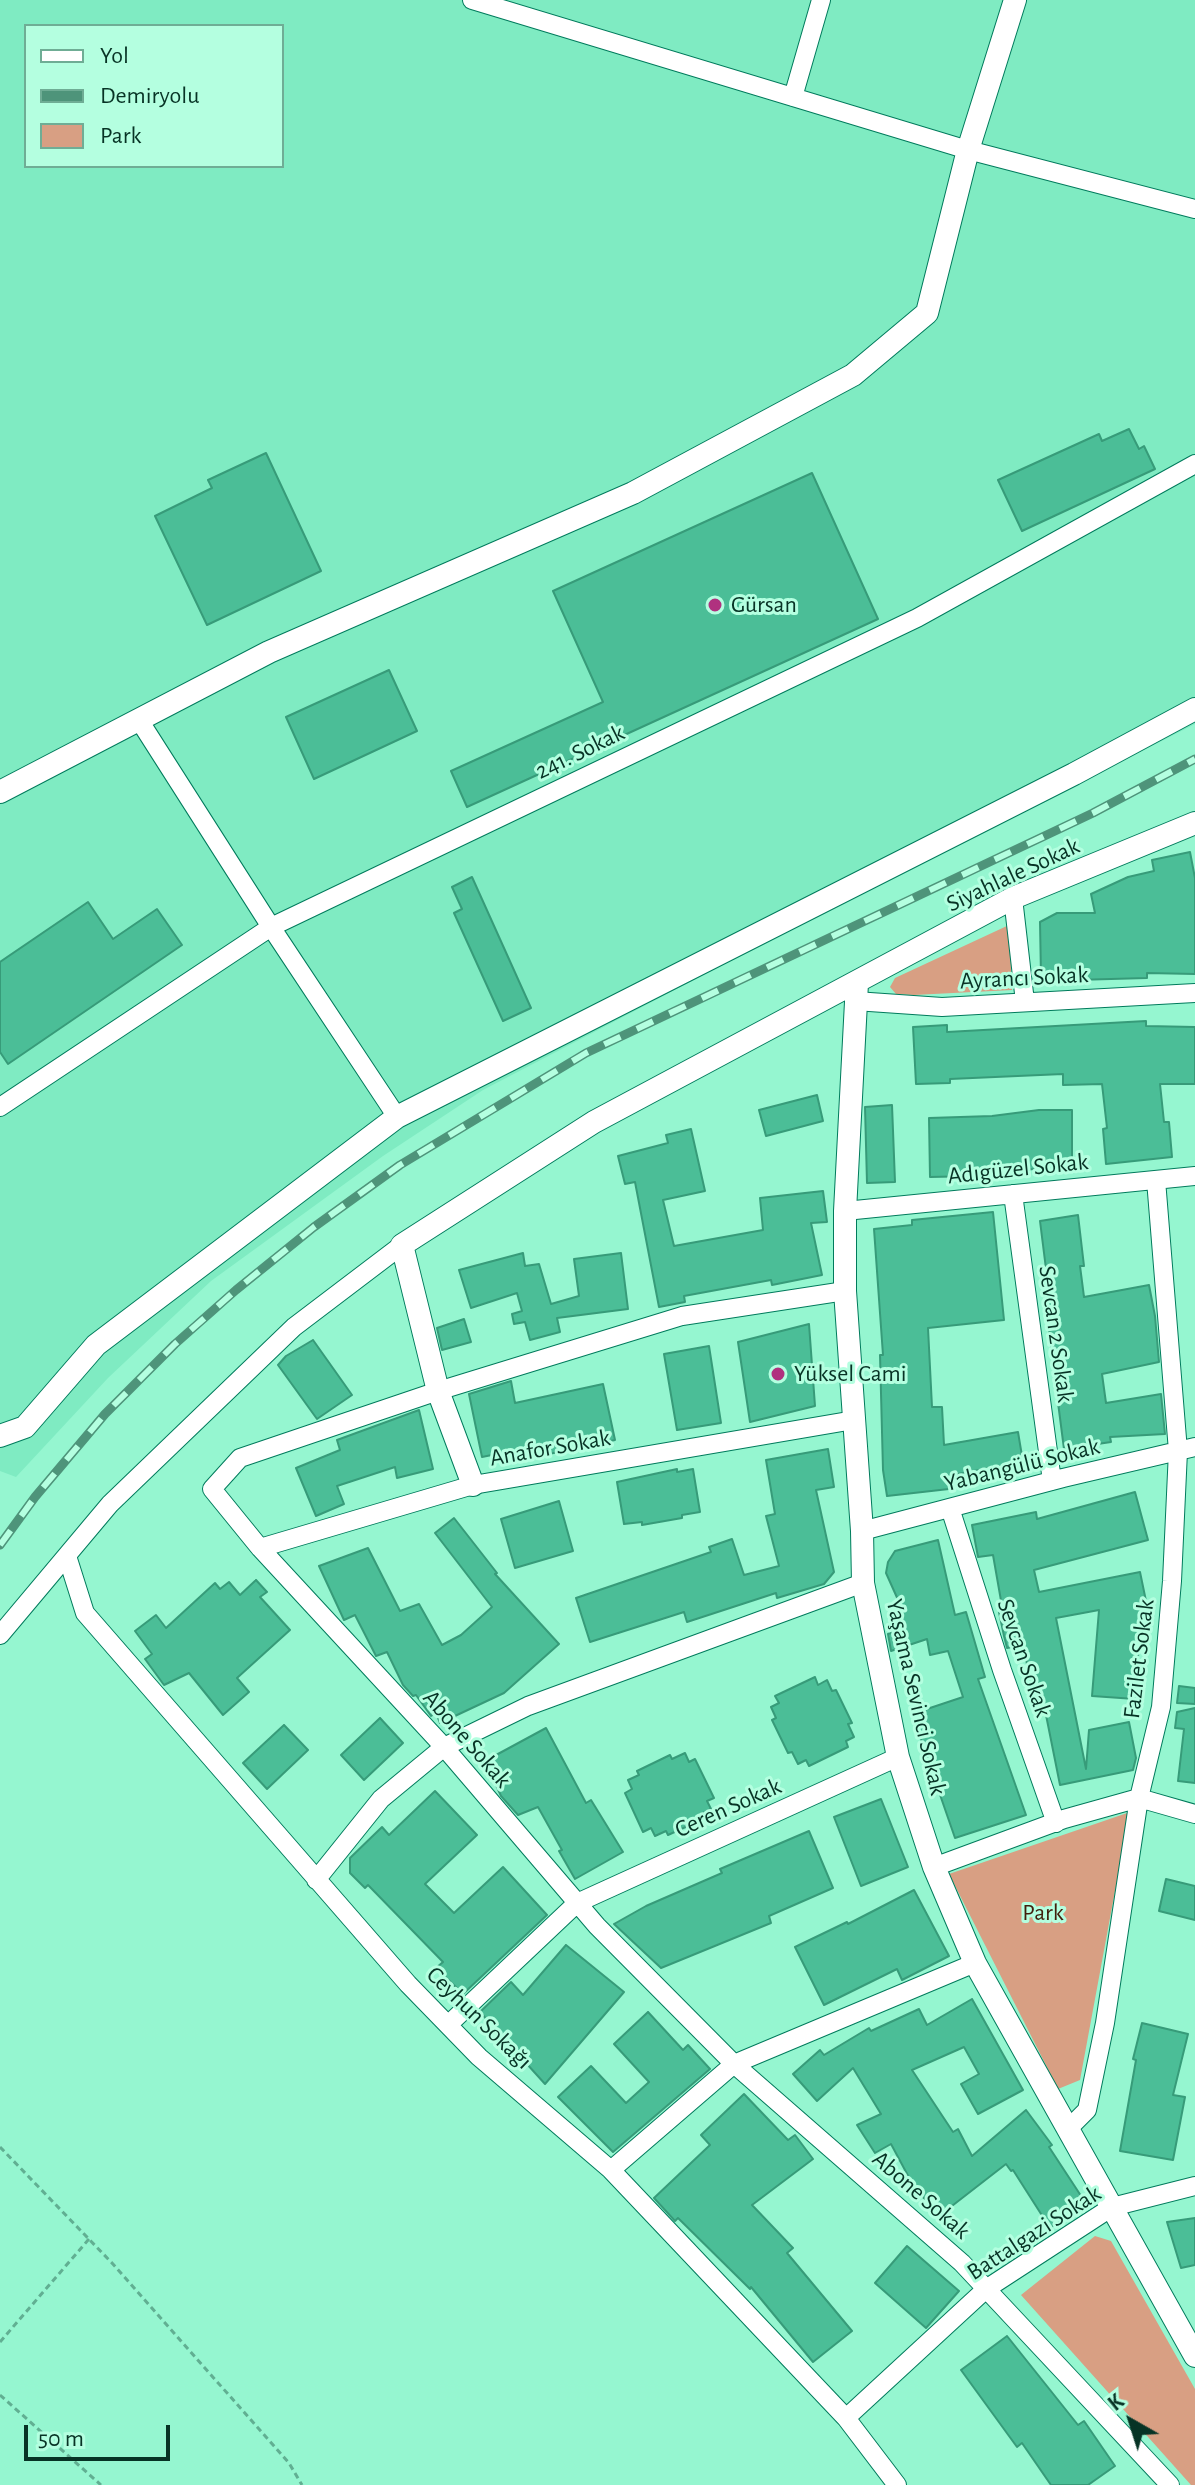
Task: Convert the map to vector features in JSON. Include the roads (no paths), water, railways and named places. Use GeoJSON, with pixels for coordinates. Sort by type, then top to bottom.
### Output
{"type":"FeatureCollection","features":[{"type":"Feature","properties":{"kind":"street"},"geometry":{"type":"LineString","coordinates":[[472,0],[968,150],[1195,209]]}},
{"type":"Feature","properties":{"kind":"street"},"geometry":{"type":"LineString","coordinates":[[793,97],[821,0]]}},
{"type":"Feature","properties":{"kind":"street"},"geometry":{"type":"LineString","coordinates":[[0,792],[269,652],[633,493],[853,375],[927,313],[968,150],[1015,0]]}},
{"type":"Feature","properties":{"kind":"street","name":"241. Sokak"},"geometry":{"type":"LineString","coordinates":[[0,1107],[271,927],[917,618],[1195,464]]}},
{"type":"Feature","properties":{"kind":"street"},"geometry":{"type":"LineString","coordinates":[[0,1436],[25,1427],[96,1345],[397,1117],[1074,774],[1195,709]]}},
{"type":"Feature","properties":{"kind":"street"},"geometry":{"type":"LineString","coordinates":[[139,720],[397,1117]]}},
{"type":"Feature","properties":{"kind":"street","name":"Siyahlale Sokak"},"geometry":{"type":"LineString","coordinates":[[402,1245],[594,1122],[856,992],[1013,898],[1195,823]]}},
{"type":"Feature","properties":{"kind":"street"},"geometry":{"type":"LineString","coordinates":[[1013,898],[1025,1002]]}},
{"type":"Feature","properties":{"kind":"street","name":"Ayrancı Sokak"},"geometry":{"type":"LineString","coordinates":[[856,992],[942,1007],[1195,993]]}},
{"type":"Feature","properties":{"kind":"street","name":"Yaşama Sevinci Sokak"},"geometry":{"type":"LineString","coordinates":[[856,992],[845,1211],[845,1291],[863,1583],[898,1757],[934,1867],[975,1963],[1195,2356]]}},
{"type":"Feature","properties":{"kind":"street","name":"Adıgüzel Sokak"},"geometry":{"type":"LineString","coordinates":[[845,1211],[1195,1176]]}},
{"type":"Feature","properties":{"kind":"street","name":"Fazilet Sokak"},"geometry":{"type":"LineString","coordinates":[[1068,2129],[1087,2110],[1105,2023],[1139,1798],[1161,1707],[1187,1449],[1156,1180]]}},
{"type":"Feature","properties":{"kind":"street","name":"Sevcan 2 Sokak"},"geometry":{"type":"LineString","coordinates":[[1013,1194],[1052,1481]]}},
{"type":"Feature","properties":{"kind":"street"},"geometry":{"type":"LineString","coordinates":[[0,1635],[110,1504],[294,1327],[402,1245],[438,1391],[473,1485]]}},
{"type":"Feature","properties":{"kind":"street","name":"Abone Sokak"},"geometry":{"type":"LineString","coordinates":[[845,1291],[682,1316],[438,1391],[240,1458],[212,1489],[260,1548],[444,1747],[597,1926],[734,2064],[962,2263],[1170,2485]]}},
{"type":"Feature","properties":{"kind":"street","name":"Anafor Sokak"},"geometry":{"type":"LineString","coordinates":[[260,1548],[473,1485],[854,1420]]}},
{"type":"Feature","properties":{"kind":"street","name":"Yabangülü Sokak"},"geometry":{"type":"LineString","coordinates":[[862,1531],[1187,1449]]}},
{"type":"Feature","properties":{"kind":"street","name":"Sevcan Sokak"},"geometry":{"type":"LineString","coordinates":[[950,1508],[1056,1823]]}},
{"type":"Feature","properties":{"kind":"street","name":"Ceyhun Sokağı"},"geometry":{"type":"LineString","coordinates":[[67,1556],[85,1613],[316,1880],[479,2057],[611,2170],[846,2418],[894,2484]]}},
{"type":"Feature","properties":{"kind":"street"},"geometry":{"type":"LineString","coordinates":[[316,1880],[381,1799],[444,1747],[528,1706],[863,1583]]}},
{"type":"Feature","properties":{"kind":"street","name":"Ceren Sokak"},"geometry":{"type":"LineString","coordinates":[[448,2025],[577,1903],[898,1757]]}},
{"type":"Feature","properties":{"kind":"street"},"geometry":{"type":"LineString","coordinates":[[934,1867],[1056,1823],[1139,1798],[1195,1814]]}},
{"type":"Feature","properties":{"kind":"street"},"geometry":{"type":"LineString","coordinates":[[611,2170],[734,2064],[975,1963]]}},
{"type":"Feature","properties":{"kind":"street","name":"Battalgazi Sokak"},"geometry":{"type":"LineString","coordinates":[[846,2418],[986,2289],[1112,2207],[1195,2186]]}},
{"type":"Feature","properties":{"kind":"railway"},"geometry":{"type":"LineString","coordinates":[[0,1545],[35,1497],[105,1414],[175,1344],[314,1227],[400,1165],[586,1053],[1093,813],[1195,759]]}},
{"type":"Feature","properties":{"kind":"place","name":"Gürsan"},"geometry":{"type":"Point","coordinates":[715,605]}},
{"type":"Feature","properties":{"kind":"place","name":"Yüksel Cami"},"geometry":{"type":"Point","coordinates":[778,1374]}},
{"type":"Feature","properties":{"kind":"park label","name":"Park"},"geometry":{"type":"Point","coordinates":[1043,1913]}}]}
